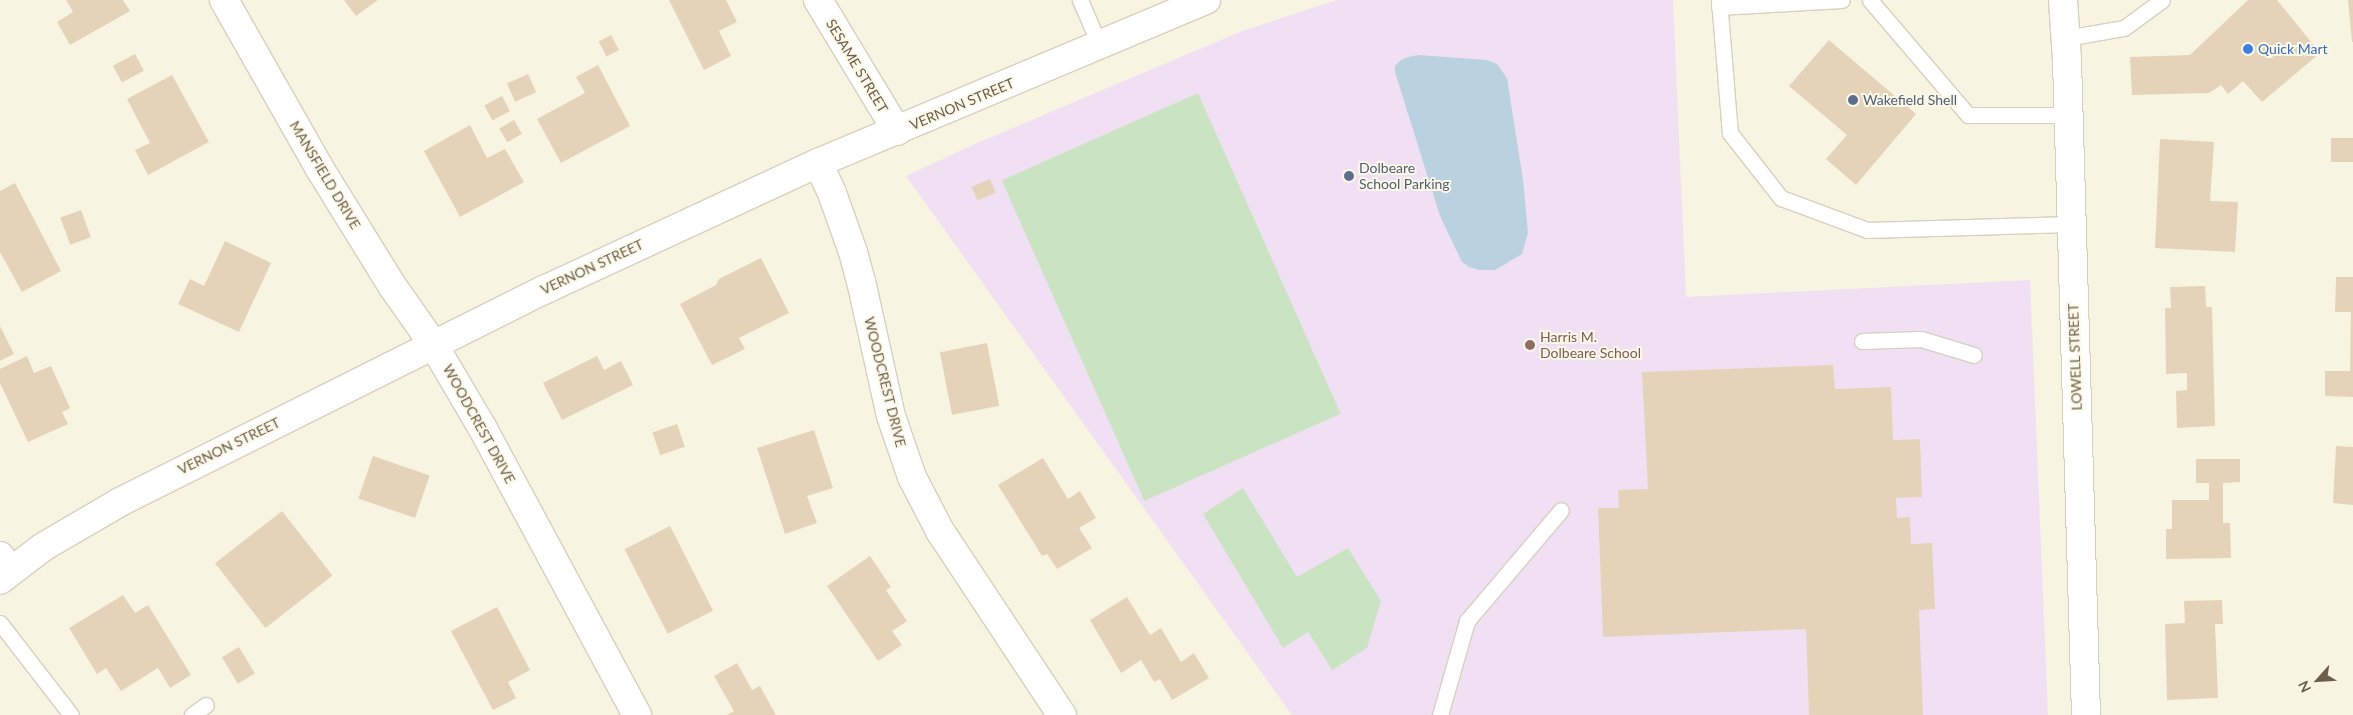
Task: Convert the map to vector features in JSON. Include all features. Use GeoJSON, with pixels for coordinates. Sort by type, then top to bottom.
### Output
{"type":"FeatureCollection","features":[{"type":"Feature","properties":{"kind":"main road","name":"MANSFIELD DRIVE"},"geometry":{"type":"LineString","coordinates":[[224,0],[320,169],[393,287],[433,344]]}},
{"type":"Feature","properties":{"kind":"main road","name":"SESAME STREET"},"geometry":{"type":"LineString","coordinates":[[818,0],[897,131]]}},
{"type":"Feature","properties":{"kind":"main road","name":"VERNON STREET"},"geometry":{"type":"LineString","coordinates":[[4,568],[120,502],[433,344],[637,246],[818,163],[1206,0]]}},
{"type":"Feature","properties":{"kind":"main road","name":"LOWELL STREET"},"geometry":{"type":"LineString","coordinates":[[2063,0],[2069,115],[2086,715]]}},
{"type":"Feature","properties":{"kind":"main road","name":"WOODCREST DRIVE"},"geometry":{"type":"LineString","coordinates":[[818,163],[832,193],[853,252],[891,416],[912,477],[940,531],[1062,715]]}},
{"type":"Feature","properties":{"kind":"main road","name":"WOODCREST DRIVE"},"geometry":{"type":"LineString","coordinates":[[433,344],[483,429],[637,715]]}},
{"type":"Feature","properties":{"kind":"lane"},"geometry":{"type":"LineString","coordinates":[[1080,0],[1100,46]]}},
{"type":"Feature","properties":{"kind":"lane"},"geometry":{"type":"LineString","coordinates":[[1842,0],[1719,3],[1730,133],[1781,198],[1867,230],[2071,224]]}},
{"type":"Feature","properties":{"kind":"lane"},"geometry":{"type":"LineString","coordinates":[[1870,0],[1968,115],[2069,115]]}},
{"type":"Feature","properties":{"kind":"lane"},"geometry":{"type":"LineString","coordinates":[[2066,38],[2124,28],[2162,0]]}},
{"type":"Feature","properties":{"kind":"lane"},"geometry":{"type":"LineString","coordinates":[[1862,341],[1921,339],[1974,355]]}},
{"type":"Feature","properties":{"kind":"lane"},"geometry":{"type":"LineString","coordinates":[[1440,715],[1467,621],[1561,510]]}},
{"type":"Feature","properties":{"kind":"lane"},"geometry":{"type":"LineString","coordinates":[[0,623],[71,715]]}},
{"type":"Feature","properties":{"kind":"lane"},"geometry":{"type":"LineString","coordinates":[[192,715],[206,705]]}},
{"type":"Feature","properties":{"kind":"shaded area","name":"Harris M. Dolbeare School"},"geometry":{"type":"Polygon","coordinates":[[[1337,0],[1673,0],[1686,297],[2030,280],[2048,715],[1292,715],[906,176],[975,144],[1242,31],[1337,0]]]}},
{"type":"Feature","properties":{"kind":"green space"},"geometry":{"type":"Polygon","coordinates":[[[1198,93],[1341,414],[1144,501],[1002,180],[1198,93]]]}},
{"type":"Feature","properties":{"kind":"green space"},"geometry":{"type":"Polygon","coordinates":[[[1243,488],[1297,577],[1348,548],[1381,601],[1367,648],[1332,670],[1308,632],[1283,648],[1203,514],[1243,488]]]}},
{"type":"Feature","properties":{"kind":"water"},"geometry":{"type":"Polygon","coordinates":[[[1419,55],[1487,60],[1497,64],[1507,78],[1523,180],[1528,233],[1522,254],[1495,270],[1479,270],[1469,267],[1462,262],[1440,216],[1395,72],[1395,66],[1401,60],[1419,55]]]}},
{"type":"Feature","properties":{"kind":"building"},"geometry":{"type":"Polygon","coordinates":[[[66,0],[123,0],[130,11],[70,45],[57,22],[73,12],[66,0]]]}},
{"type":"Feature","properties":{"kind":"building"},"geometry":{"type":"Polygon","coordinates":[[[344,0],[378,0],[356,16],[344,0]]]}},
{"type":"Feature","properties":{"kind":"building"},"geometry":{"type":"Polygon","coordinates":[[[669,0],[726,0],[737,22],[719,31],[731,56],[704,70],[669,0]]]}},
{"type":"Feature","properties":{"kind":"building"},"geometry":{"type":"Polygon","coordinates":[[[2248,0],[2277,0],[2320,53],[2262,102],[2243,81],[2228,94],[2221,85],[2209,93],[2132,95],[2130,57],[2190,55],[2248,0]]]}},
{"type":"Feature","properties":{"kind":"building"},"geometry":{"type":"Polygon","coordinates":[[[2348,0],[2353,0],[2353,42],[2352,42],[2348,0]]]}},
{"type":"Feature","properties":{"kind":"building"},"geometry":{"type":"Polygon","coordinates":[[[611,35],[619,50],[607,57],[599,42],[611,35]]]}},
{"type":"Feature","properties":{"kind":"building","name":"Wakefield Shell"},"geometry":{"type":"Polygon","coordinates":[[[1829,40],[1916,114],[1856,185],[1826,159],[1847,135],[1789,86],[1829,40]]]}},
{"type":"Feature","properties":{"kind":"building"},"geometry":{"type":"Polygon","coordinates":[[[135,54],[144,71],[122,83],[113,66],[135,54]]]}},
{"type":"Feature","properties":{"kind":"building"},"geometry":{"type":"Polygon","coordinates":[[[598,65],[630,126],[561,163],[537,119],[585,93],[576,77],[598,65]]]}},
{"type":"Feature","properties":{"kind":"building"},"geometry":{"type":"Polygon","coordinates":[[[528,74],[536,92],[515,102],[507,83],[528,74]]]}},
{"type":"Feature","properties":{"kind":"building"},"geometry":{"type":"Polygon","coordinates":[[[172,75],[209,142],[148,175],[135,150],[150,143],[127,99],[172,75]]]}},
{"type":"Feature","properties":{"kind":"building"},"geometry":{"type":"Polygon","coordinates":[[[502,96],[510,111],[492,120],[484,105],[502,96]]]}},
{"type":"Feature","properties":{"kind":"building"},"geometry":{"type":"Polygon","coordinates":[[[514,120],[522,134],[507,142],[499,129],[514,120]]]}},
{"type":"Feature","properties":{"kind":"building"},"geometry":{"type":"Polygon","coordinates":[[[470,125],[487,158],[505,149],[524,182],[460,217],[424,151],[470,125]]]}},
{"type":"Feature","properties":{"kind":"building"},"geometry":{"type":"Polygon","coordinates":[[[2331,138],[2353,138],[2353,162],[2331,162],[2331,138]]]}},
{"type":"Feature","properties":{"kind":"building"},"geometry":{"type":"Polygon","coordinates":[[[2160,139],[2214,142],[2210,201],[2238,202],[2235,252],[2155,248],[2160,139]]]}},
{"type":"Feature","properties":{"kind":"building"},"geometry":{"type":"Polygon","coordinates":[[[990,179],[996,193],[977,201],[972,187],[990,179]]]}},
{"type":"Feature","properties":{"kind":"building"},"geometry":{"type":"Polygon","coordinates":[[[15,183],[61,271],[22,292],[0,252],[0,191],[15,183]]]}},
{"type":"Feature","properties":{"kind":"building"},"geometry":{"type":"Polygon","coordinates":[[[81,210],[91,237],[70,245],[60,218],[81,210]]]}},
{"type":"Feature","properties":{"kind":"building"},"geometry":{"type":"Polygon","coordinates":[[[225,241],[271,263],[239,332],[178,304],[190,279],[204,286],[225,241]]]}},
{"type":"Feature","properties":{"kind":"building"},"geometry":{"type":"Polygon","coordinates":[[[761,258],[789,313],[739,338],[745,349],[712,365],[680,304],[716,285],[719,279],[761,258]]]}},
{"type":"Feature","properties":{"kind":"building"},"geometry":{"type":"Polygon","coordinates":[[[2336,277],[2353,277],[2353,397],[2325,396],[2325,371],[2350,371],[2351,312],[2335,312],[2336,277]]]}},
{"type":"Feature","properties":{"kind":"building"},"geometry":{"type":"Polygon","coordinates":[[[2205,286],[2206,307],[2212,307],[2215,426],[2177,428],[2176,391],[2187,390],[2187,373],[2166,374],[2165,308],[2171,308],[2170,287],[2205,286]]]}},
{"type":"Feature","properties":{"kind":"building"},"geometry":{"type":"Polygon","coordinates":[[[0,326],[14,354],[0,361],[0,326]]]}},
{"type":"Feature","properties":{"kind":"building"},"geometry":{"type":"Polygon","coordinates":[[[987,343],[999,406],[952,415],[940,352],[987,343]]]}},
{"type":"Feature","properties":{"kind":"building"},"geometry":{"type":"Polygon","coordinates":[[[27,356],[34,373],[51,366],[70,408],[62,412],[68,424],[28,442],[0,383],[0,369],[27,356]]]}},
{"type":"Feature","properties":{"kind":"building"},"geometry":{"type":"Polygon","coordinates":[[[597,356],[604,370],[621,361],[633,385],[562,420],[543,383],[597,356]]]}},
{"type":"Feature","properties":{"kind":"building"},"geometry":{"type":"Polygon","coordinates":[[[1833,365],[1835,389],[1891,387],[1893,440],[1920,439],[1922,497],[1896,498],[1897,518],[1910,517],[1911,544],[1932,543],[1935,609],[1919,610],[1923,715],[1809,715],[1806,629],[1603,637],[1598,508],[1619,508],[1618,490],[1648,489],[1642,372],[1833,365]]]}},
{"type":"Feature","properties":{"kind":"building"},"geometry":{"type":"Polygon","coordinates":[[[677,424],[685,447],[660,455],[652,432],[677,424]]]}},
{"type":"Feature","properties":{"kind":"building"},"geometry":{"type":"Polygon","coordinates":[[[814,430],[833,488],[807,496],[817,523],[785,534],[757,448],[814,430]]]}},
{"type":"Feature","properties":{"kind":"building"},"geometry":{"type":"Polygon","coordinates":[[[2336,446],[2353,447],[2353,505],[2333,503],[2336,446]]]}},
{"type":"Feature","properties":{"kind":"building"},"geometry":{"type":"Polygon","coordinates":[[[373,456],[430,476],[415,518],[358,499],[373,456]]]}},
{"type":"Feature","properties":{"kind":"building"},"geometry":{"type":"Polygon","coordinates":[[[1043,458],[1068,499],[1080,491],[1096,518],[1079,528],[1092,548],[1057,569],[1047,554],[1042,556],[998,485],[1043,458]]]}},
{"type":"Feature","properties":{"kind":"building"},"geometry":{"type":"Polygon","coordinates":[[[2196,459],[2240,459],[2240,482],[2223,483],[2223,523],[2230,523],[2231,558],[2166,559],[2166,529],[2172,529],[2172,500],[2209,500],[2209,483],[2196,483],[2196,459]]]}},
{"type":"Feature","properties":{"kind":"building"},"geometry":{"type":"Polygon","coordinates":[[[282,511],[332,576],[266,628],[215,563],[282,511]]]}},
{"type":"Feature","properties":{"kind":"building"},"geometry":{"type":"Polygon","coordinates":[[[670,526],[713,611],[668,634],[625,549],[670,526]]]}},
{"type":"Feature","properties":{"kind":"building"},"geometry":{"type":"Polygon","coordinates":[[[870,556],[891,587],[886,590],[907,621],[892,631],[902,645],[878,661],[827,586],[870,556]]]}},
{"type":"Feature","properties":{"kind":"building"},"geometry":{"type":"Polygon","coordinates":[[[123,595],[135,613],[148,605],[191,675],[170,688],[158,668],[121,691],[106,668],[97,674],[69,628],[123,595]]]}},
{"type":"Feature","properties":{"kind":"building"},"geometry":{"type":"Polygon","coordinates":[[[1127,597],[1150,635],[1161,628],[1181,662],[1194,653],[1209,678],[1172,700],[1160,679],[1154,682],[1141,660],[1121,673],[1090,620],[1127,597]]]}},
{"type":"Feature","properties":{"kind":"building"},"geometry":{"type":"Polygon","coordinates":[[[2222,600],[2223,624],[2215,624],[2218,698],[2167,700],[2165,624],[2185,623],[2184,601],[2222,600]]]}},
{"type":"Feature","properties":{"kind":"building"},"geometry":{"type":"Polygon","coordinates":[[[497,607],[530,670],[508,682],[516,698],[493,710],[451,631],[497,607]]]}},
{"type":"Feature","properties":{"kind":"building"},"geometry":{"type":"Polygon","coordinates":[[[239,647],[255,674],[238,684],[222,657],[239,647]]]}},
{"type":"Feature","properties":{"kind":"building"},"geometry":{"type":"Polygon","coordinates":[[[737,663],[752,690],[760,686],[776,715],[727,715],[734,711],[714,676],[737,663]]]}},
{"type":"Feature","properties":{"kind":"place","name":"Quick Mart"},"geometry":{"type":"Point","coordinates":[2248,49]}},
{"type":"Feature","properties":{"kind":"place","name":"Wakefield Shell"},"geometry":{"type":"Point","coordinates":[1853,100]}},
{"type":"Feature","properties":{"kind":"place","name":"Dolbeare School Parking"},"geometry":{"type":"Point","coordinates":[1349,176]}},
{"type":"Feature","properties":{"kind":"place","name":"Harris M. Dolbeare School"},"geometry":{"type":"Point","coordinates":[1530,345]}}]}
